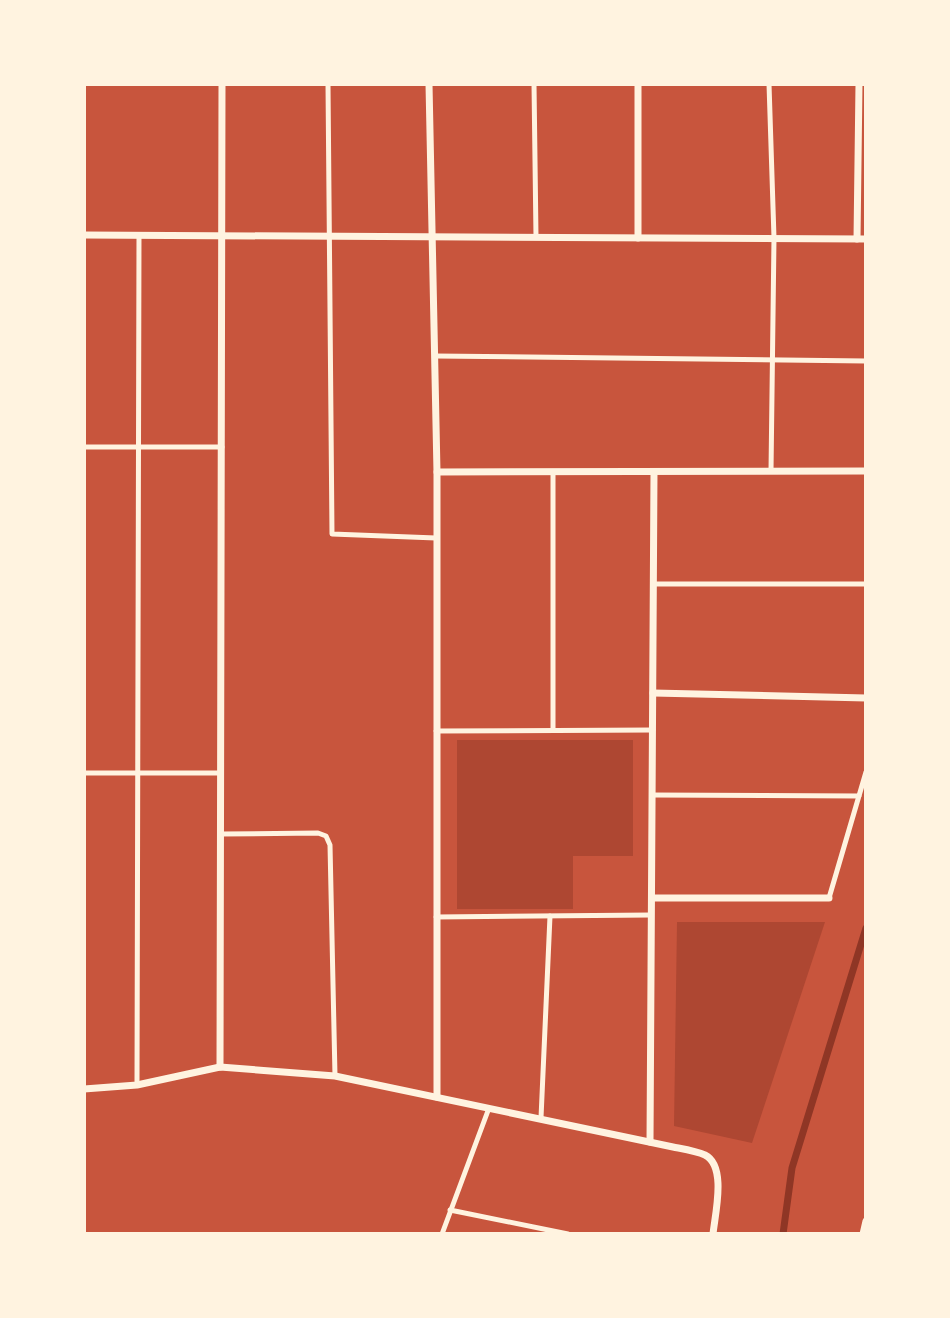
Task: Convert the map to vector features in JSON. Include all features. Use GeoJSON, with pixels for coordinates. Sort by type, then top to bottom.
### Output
{"type":"FeatureCollection","features":[{"type":"Feature","properties":{"kind":"street"},"geometry":{"type":"LineString","coordinates":[[220,1067],[222,84]]}},
{"type":"Feature","properties":{"kind":"street"},"geometry":{"type":"LineString","coordinates":[[429,84],[437,472],[437,1097]]}},
{"type":"Feature","properties":{"kind":"street"},"geometry":{"type":"LineString","coordinates":[[638,84],[638,238]]}},
{"type":"Feature","properties":{"kind":"street"},"geometry":{"type":"LineString","coordinates":[[84,235],[862,239],[862,117],[859,84]]}},
{"type":"Feature","properties":{"kind":"street"},"geometry":{"type":"LineString","coordinates":[[437,472],[866,471]]}},
{"type":"Feature","properties":{"kind":"street"},"geometry":{"type":"LineString","coordinates":[[650,1142],[654,472]]}},
{"type":"Feature","properties":{"kind":"street"},"geometry":{"type":"LineString","coordinates":[[653,693],[866,698]]}},
{"type":"Feature","properties":{"kind":"street"},"geometry":{"type":"LineString","coordinates":[[652,898],[829,898]]}},
{"type":"Feature","properties":{"kind":"street"},"geometry":{"type":"LineString","coordinates":[[84,1089],[137,1085],[220,1067],[335,1076],[650,1142],[706,1155],[715,1163],[718,1179],[713,1234]]}},
{"type":"Feature","properties":{"kind":"street"},"geometry":{"type":"LineString","coordinates":[[863,1234],[866,1221]]}},
{"type":"Feature","properties":{"kind":"lane"},"geometry":{"type":"LineString","coordinates":[[328,84],[332,534],[436,538]]}},
{"type":"Feature","properties":{"kind":"lane"},"geometry":{"type":"LineString","coordinates":[[534,84],[536,237]]}},
{"type":"Feature","properties":{"kind":"lane"},"geometry":{"type":"LineString","coordinates":[[769,84],[774,238],[771,471]]}},
{"type":"Feature","properties":{"kind":"lane"},"geometry":{"type":"LineString","coordinates":[[137,1085],[139,235]]}},
{"type":"Feature","properties":{"kind":"lane"},"geometry":{"type":"LineString","coordinates":[[435,356],[866,361]]}},
{"type":"Feature","properties":{"kind":"lane"},"geometry":{"type":"LineString","coordinates":[[84,447],[222,447]]}},
{"type":"Feature","properties":{"kind":"lane"},"geometry":{"type":"LineString","coordinates":[[553,472],[553,730]]}},
{"type":"Feature","properties":{"kind":"lane"},"geometry":{"type":"LineString","coordinates":[[654,584],[866,584]]}},
{"type":"Feature","properties":{"kind":"lane"},"geometry":{"type":"LineString","coordinates":[[436,731],[653,730]]}},
{"type":"Feature","properties":{"kind":"lane"},"geometry":{"type":"LineString","coordinates":[[829,898],[866,772]]}},
{"type":"Feature","properties":{"kind":"lane"},"geometry":{"type":"LineString","coordinates":[[84,774],[221,773]]}},
{"type":"Feature","properties":{"kind":"lane"},"geometry":{"type":"LineString","coordinates":[[652,795],[859,796]]}},
{"type":"Feature","properties":{"kind":"lane"},"geometry":{"type":"LineString","coordinates":[[221,834],[318,833],[326,836],[330,845],[335,1076]]}},
{"type":"Feature","properties":{"kind":"lane"},"geometry":{"type":"LineString","coordinates":[[436,917],[652,915]]}},
{"type":"Feature","properties":{"kind":"lane"},"geometry":{"type":"LineString","coordinates":[[541,1118],[550,916]]}},
{"type":"Feature","properties":{"kind":"lane"},"geometry":{"type":"LineString","coordinates":[[442,1234],[489,1108]]}},
{"type":"Feature","properties":{"kind":"lane"},"geometry":{"type":"LineString","coordinates":[[450,1210],[568,1234]]}},
{"type":"Feature","properties":{"kind":"shaded area"},"geometry":{"type":"Polygon","coordinates":[[[457,740],[633,740],[633,856],[573,856],[573,909],[457,909],[457,740]]]}},
{"type":"Feature","properties":{"kind":"shaded area"},"geometry":{"type":"Polygon","coordinates":[[[677,922],[825,922],[752,1143],[674,1126],[677,922]]]}},
{"type":"Feature","properties":{"kind":"waterway"},"geometry":{"type":"LineString","coordinates":[[783,1234],[792,1168],[866,928]]}}]}
